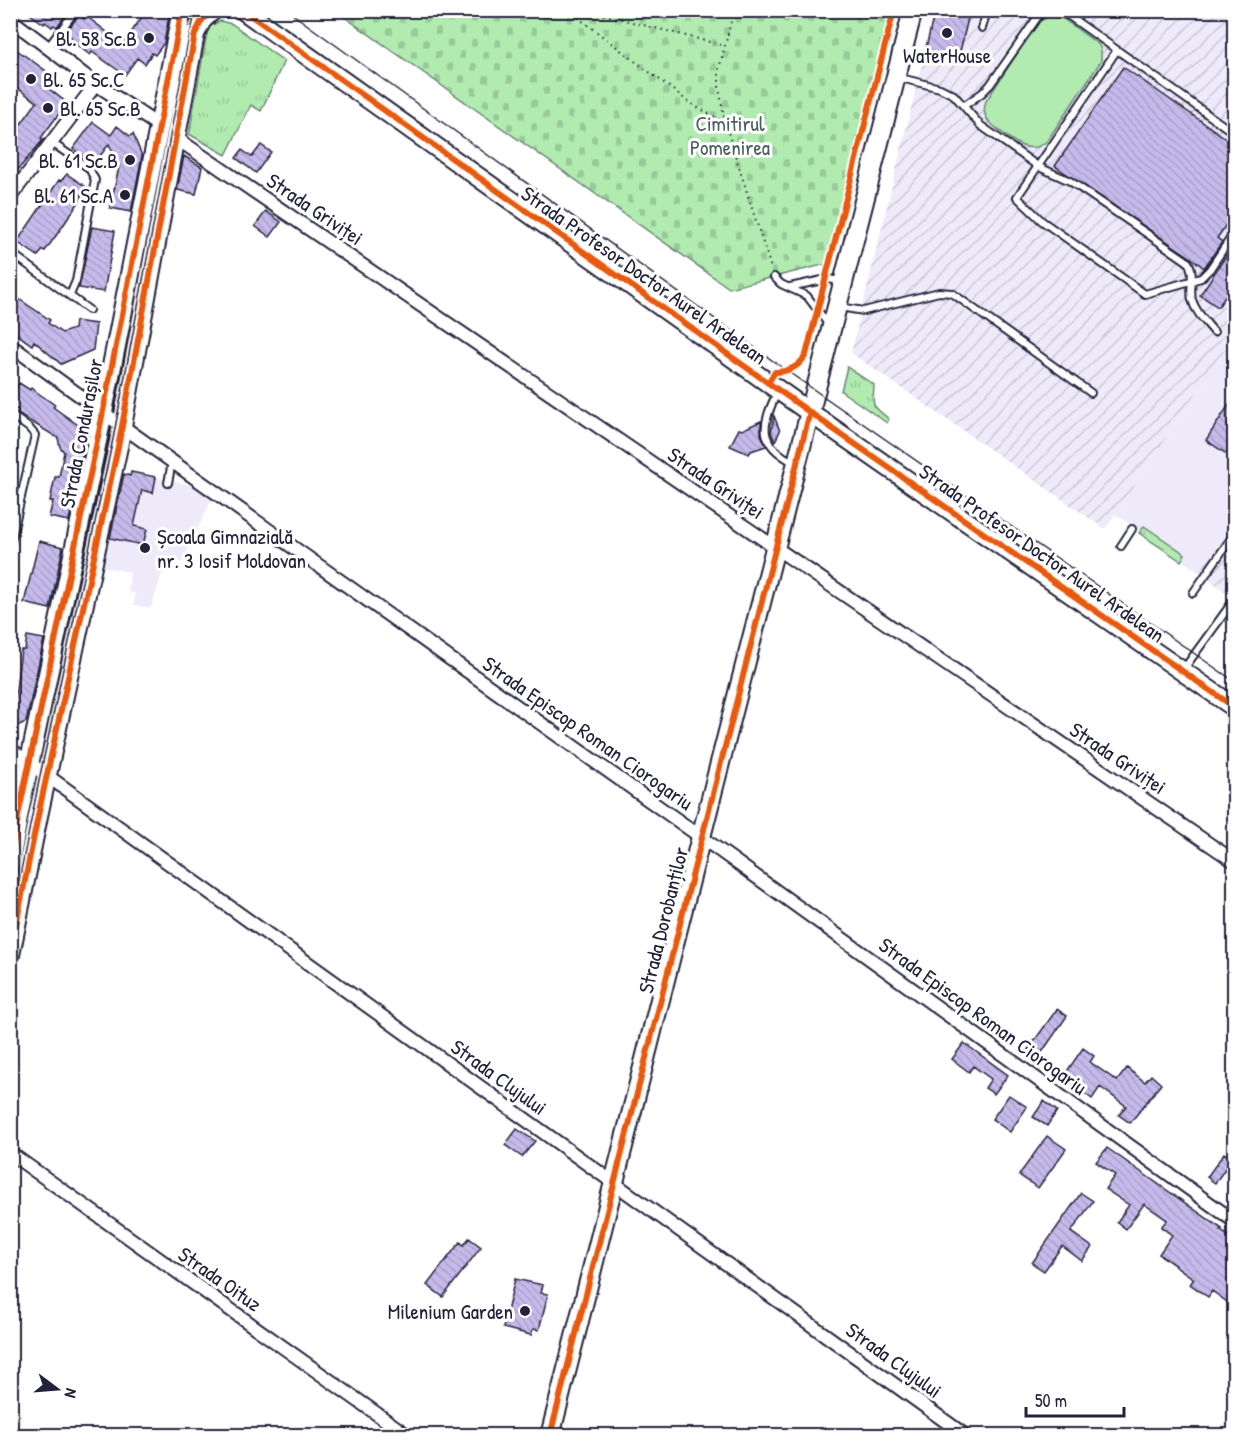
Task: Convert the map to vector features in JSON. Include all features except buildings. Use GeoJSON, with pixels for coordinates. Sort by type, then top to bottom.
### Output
{"type":"FeatureCollection","features":[{"type":"Feature","properties":{"kind":"main road","name":"Strada Condurașilor"},"geometry":{"type":"LineString","coordinates":[[10,862],[182,10]]}},
{"type":"Feature","properties":{"kind":"main road","name":"Strada Condurașilor"},"geometry":{"type":"LineString","coordinates":[[10,955],[122,426],[195,34],[202,20],[213,10]]}},
{"type":"Feature","properties":{"kind":"main road","name":"Strada Profesor Doctor Aurel Ardelean"},"geometry":{"type":"LineString","coordinates":[[243,10],[810,412],[1234,707]]}},
{"type":"Feature","properties":{"kind":"main road","name":"Strada Dorobanților"},"geometry":{"type":"LineString","coordinates":[[550,1436],[913,10]]}},
{"type":"Feature","properties":{"kind":"street"},"geometry":{"type":"LineString","coordinates":[[10,19],[96,84],[159,126]]}},
{"type":"Feature","properties":{"kind":"street"},"geometry":{"type":"LineString","coordinates":[[10,197],[15,183],[52,143],[96,84]]}},
{"type":"Feature","properties":{"kind":"street","name":"Strada Griviței"},"geometry":{"type":"LineString","coordinates":[[176,138],[1234,861]]}},
{"type":"Feature","properties":{"kind":"street","name":"Strada Episcop Roman Ciorogariu"},"geometry":{"type":"LineString","coordinates":[[15,348],[701,837],[1234,1221]]}},
{"type":"Feature","properties":{"kind":"street","name":"Strada Clujului"},"geometry":{"type":"LineString","coordinates":[[10,749],[966,1436]]}},
{"type":"Feature","properties":{"kind":"street","name":"Strada Oituz"},"geometry":{"type":"LineString","coordinates":[[10,1153],[408,1436]]}},
{"type":"Feature","properties":{"kind":"lane"},"geometry":{"type":"LineString","coordinates":[[48,47],[76,10]]}},
{"type":"Feature","properties":{"kind":"lane"},"geometry":{"type":"LineString","coordinates":[[982,28],[987,10]]}},
{"type":"Feature","properties":{"kind":"lane"},"geometry":{"type":"LineString","coordinates":[[964,105],[990,85],[1036,18],[1050,10],[1069,16],[1234,134]]}},
{"type":"Feature","properties":{"kind":"lane"},"geometry":{"type":"LineString","coordinates":[[1117,50],[1017,197],[1042,221],[1145,294],[1191,283],[1205,275],[1234,234]]}},
{"type":"Feature","properties":{"kind":"lane"},"geometry":{"type":"LineString","coordinates":[[897,77],[948,91],[980,124],[1039,167],[1070,181],[1187,261],[1191,269],[1193,302],[1198,313],[1214,332]]}},
{"type":"Feature","properties":{"kind":"lane"},"geometry":{"type":"LineString","coordinates":[[52,143],[89,168],[95,180],[76,281],[70,295]]}},
{"type":"Feature","properties":{"kind":"lane"},"geometry":{"type":"LineString","coordinates":[[10,252],[89,310]]}},
{"type":"Feature","properties":{"kind":"lane"},"geometry":{"type":"LineString","coordinates":[[774,277],[778,282],[803,293],[811,300],[832,329]]}},
{"type":"Feature","properties":{"kind":"lane"},"geometry":{"type":"LineString","coordinates":[[789,287],[827,279],[844,281]]}},
{"type":"Feature","properties":{"kind":"lane"},"geometry":{"type":"LineString","coordinates":[[838,307],[864,311],[939,292],[952,293],[1091,393]]}},
{"type":"Feature","properties":{"kind":"lane"},"geometry":{"type":"LineString","coordinates":[[10,364],[15,348]]}},
{"type":"Feature","properties":{"kind":"lane"},"geometry":{"type":"LineString","coordinates":[[779,390],[770,408],[766,436],[778,454],[796,464]]}},
{"type":"Feature","properties":{"kind":"lane"},"geometry":{"type":"LineString","coordinates":[[10,414],[35,435],[10,546]]}},
{"type":"Feature","properties":{"kind":"lane"},"geometry":{"type":"LineString","coordinates":[[168,483],[172,462]]}},
{"type":"Feature","properties":{"kind":"lane"},"geometry":{"type":"LineString","coordinates":[[1121,546],[1132,529]]}},
{"type":"Feature","properties":{"kind":"lane"},"geometry":{"type":"LineString","coordinates":[[1193,593],[1234,534]]}},
{"type":"Feature","properties":{"kind":"lane"},"geometry":{"type":"LineString","coordinates":[[1182,671],[1234,600]]}},
{"type":"Feature","properties":{"kind":"path"},"geometry":{"type":"LineString","coordinates":[[568,10],[690,103],[725,123]]}},
{"type":"Feature","properties":{"kind":"path"},"geometry":{"type":"LineString","coordinates":[[586,10],[725,46]]}},
{"type":"Feature","properties":{"kind":"path"},"geometry":{"type":"LineString","coordinates":[[734,10],[719,69],[719,87],[725,123],[774,277]]}},
{"type":"Feature","properties":{"kind":"shaded area"},"geometry":{"type":"Polygon","coordinates":[[[935,11],[1234,11],[1234,306],[1229,316],[1234,337],[1105,529],[851,353],[935,11]]]}},
{"type":"Feature","properties":{"kind":"shaded area"},"geometry":{"type":"Polygon","coordinates":[[[1234,337],[1234,519],[1199,572],[1115,514],[1234,337]]]}},
{"type":"Feature","properties":{"kind":"shaded area","name":"Școala Gimnazială nr. 3 Iosif Moldovan"},"geometry":{"type":"Polygon","coordinates":[[[131,472],[192,485],[212,499],[182,562],[167,559],[151,608],[134,605],[135,594],[128,592],[130,572],[100,566],[118,473],[130,476],[131,472]]]}},
{"type":"Feature","properties":{"kind":"shaded area"},"geometry":{"type":"Polygon","coordinates":[[[1234,519],[1234,598],[1199,572],[1234,519]]]}},
{"type":"Feature","properties":{"kind":"green space","name":"Cimitirul Pomenirea"},"geometry":{"type":"Polygon","coordinates":[[[336,11],[891,11],[827,264],[729,288],[336,11]]]}},
{"type":"Feature","properties":{"kind":"green space"},"geometry":{"type":"Polygon","coordinates":[[[1050,16],[1062,18],[1099,45],[1101,61],[1047,141],[1040,146],[1025,147],[1017,144],[990,123],[986,118],[985,104],[1038,22],[1050,16]]]}},
{"type":"Feature","properties":{"kind":"green space"},"geometry":{"type":"Polygon","coordinates":[[[220,21],[232,24],[284,61],[261,111],[251,105],[226,155],[189,134],[207,32],[210,26],[220,21]]]}},
{"type":"Feature","properties":{"kind":"green space"},"geometry":{"type":"Polygon","coordinates":[[[847,367],[874,385],[874,405],[889,419],[887,423],[841,391],[847,367]]]}},
{"type":"Feature","properties":{"kind":"green space"},"geometry":{"type":"Polygon","coordinates":[[[1144,526],[1185,554],[1181,561],[1139,533],[1144,526]]]}},
{"type":"Feature","properties":{"kind":"tram line"},"geometry":{"type":"LineString","coordinates":[[10,926],[113,439],[187,47],[196,10]]}},
{"type":"Feature","properties":{"kind":"tram line"},"geometry":{"type":"LineString","coordinates":[[287,10],[787,371],[1234,681]]}},
{"type":"Feature","properties":{"kind":"cycle path"},"geometry":{"type":"LineString","coordinates":[[10,862],[99,432],[182,10]]}},
{"type":"Feature","properties":{"kind":"cycle path"},"geometry":{"type":"LineString","coordinates":[[10,955],[119,442],[195,34],[202,20],[213,10]]}},
{"type":"Feature","properties":{"kind":"cycle path"},"geometry":{"type":"LineString","coordinates":[[243,10],[829,426],[1234,707]]}},
{"type":"Feature","properties":{"kind":"cycle path"},"geometry":{"type":"LineString","coordinates":[[768,383],[775,372],[793,368],[806,355],[894,10]]}},
{"type":"Feature","properties":{"kind":"cycle path"},"geometry":{"type":"LineString","coordinates":[[550,1436],[810,412]]}},
{"type":"Feature","properties":{"kind":"place","name":"WaterHouse"},"geometry":{"type":"Point","coordinates":[947,33]}},
{"type":"Feature","properties":{"kind":"place","name":"Bl. 58 Sc.B"},"geometry":{"type":"Point","coordinates":[149,38]}},
{"type":"Feature","properties":{"kind":"place","name":"Bl. 65 Sc.C"},"geometry":{"type":"Point","coordinates":[31,79]}},
{"type":"Feature","properties":{"kind":"place","name":"Bl. 65 Sc.B"},"geometry":{"type":"Point","coordinates":[48,108]}},
{"type":"Feature","properties":{"kind":"place","name":"Bl. 61 Sc.B"},"geometry":{"type":"Point","coordinates":[130,160]}},
{"type":"Feature","properties":{"kind":"place","name":"Bl. 61 Sc.A"},"geometry":{"type":"Point","coordinates":[125,195]}},
{"type":"Feature","properties":{"kind":"place","name":"Școala Gimnazială nr. 3 Iosif Moldovan"},"geometry":{"type":"Point","coordinates":[145,548]}},
{"type":"Feature","properties":{"kind":"place","name":"Milenium Garden"},"geometry":{"type":"Point","coordinates":[525,1311]}}]}
